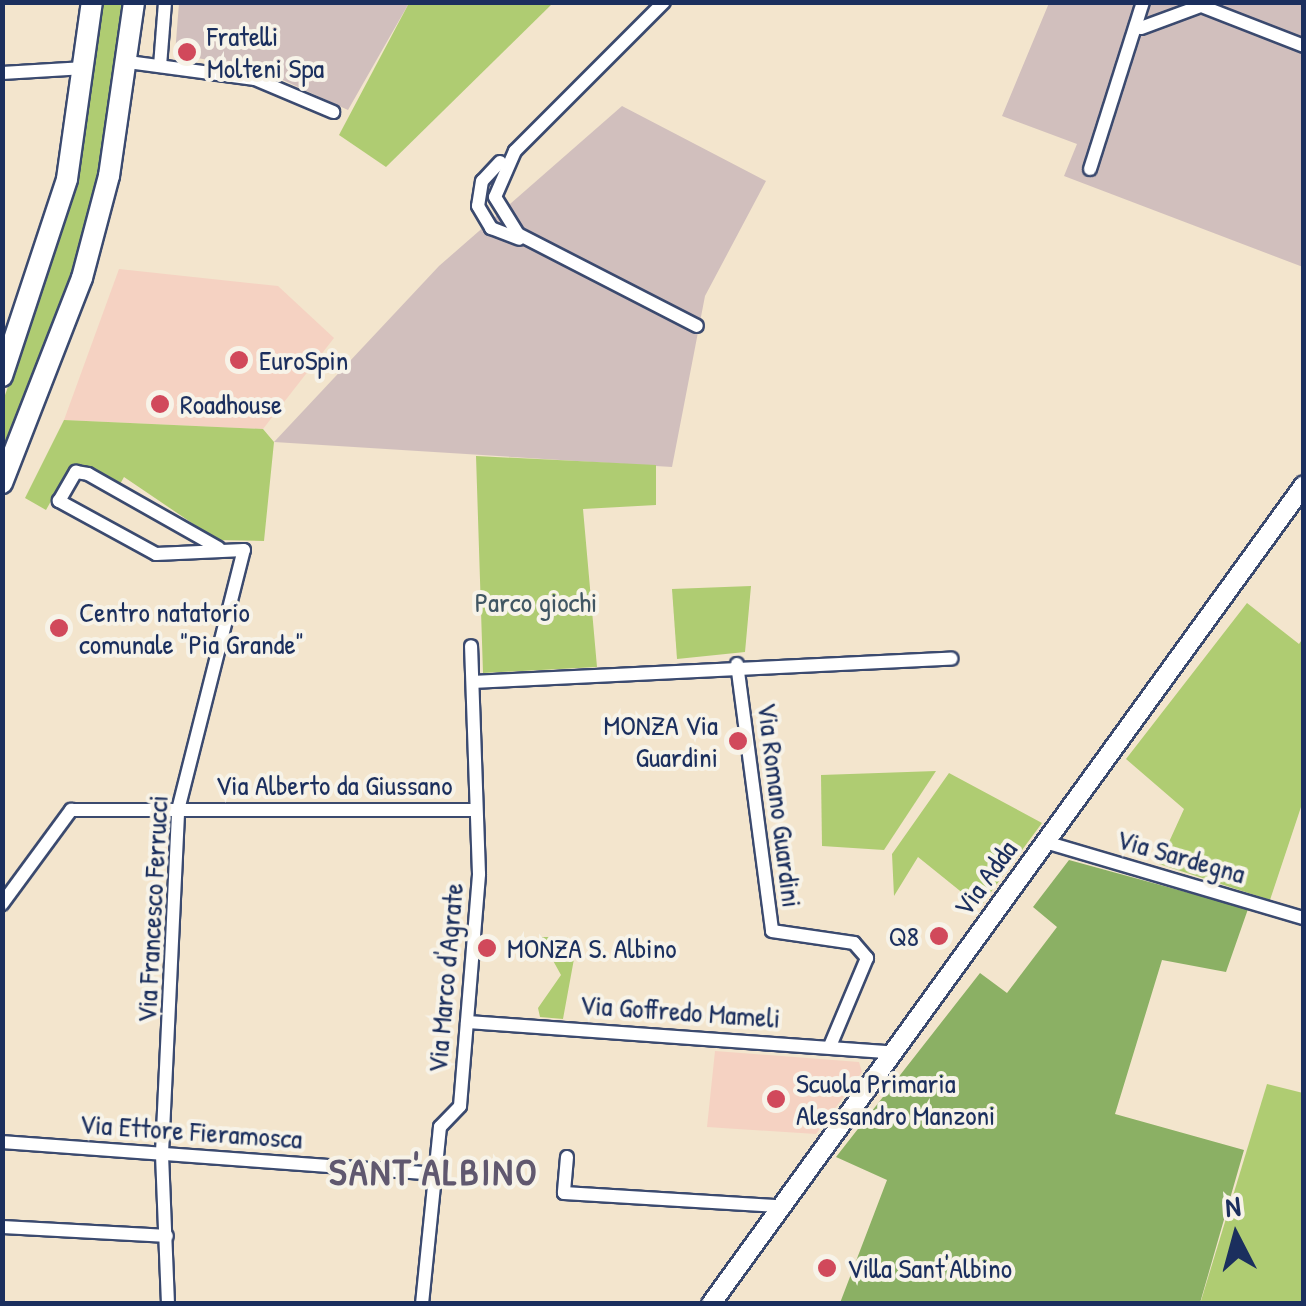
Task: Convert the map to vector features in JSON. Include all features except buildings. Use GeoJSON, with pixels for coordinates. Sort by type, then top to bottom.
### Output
{"type":"FeatureCollection","features":[{"type":"Feature","properties":{"kind":"main road"},"geometry":{"type":"LineString","coordinates":[[2,376],[50,248],[85,68],[92,2]]}},
{"type":"Feature","properties":{"kind":"main road"},"geometry":{"type":"LineString","coordinates":[[2,483],[82,278],[128,62],[134,2]]}},
{"type":"Feature","properties":{"kind":"main road","name":"Via Adda"},"geometry":{"type":"LineString","coordinates":[[711,1304],[1304,485]]}},
{"type":"Feature","properties":{"kind":"street"},"geometry":{"type":"LineString","coordinates":[[160,66],[165,2]]}},
{"type":"Feature","properties":{"kind":"street"},"geometry":{"type":"LineString","coordinates":[[664,2],[484,178],[478,206],[494,230],[534,243],[697,326]]}},
{"type":"Feature","properties":{"kind":"street"},"geometry":{"type":"LineString","coordinates":[[1090,168],[1141,28],[1143,2]]}},
{"type":"Feature","properties":{"kind":"street"},"geometry":{"type":"LineString","coordinates":[[1141,28],[1195,5],[1304,46]]}},
{"type":"Feature","properties":{"kind":"street"},"geometry":{"type":"LineString","coordinates":[[128,62],[254,79],[333,112]]}},
{"type":"Feature","properties":{"kind":"street"},"geometry":{"type":"LineString","coordinates":[[2,73],[85,68]]}},
{"type":"Feature","properties":{"kind":"street","name":"Via Francesco Ferrucci"},"geometry":{"type":"LineString","coordinates":[[168,1304],[162,1153],[178,810],[244,550],[219,548],[156,554],[59,501],[76,472],[88,474],[219,548]]}},
{"type":"Feature","properties":{"kind":"street","name":"Via Marco d'Agrate"},"geometry":{"type":"LineString","coordinates":[[422,1304],[440,1128],[459,1116],[473,948],[476,810],[471,646]]}},
{"type":"Feature","properties":{"kind":"street","name":"Via Romano Guardini"},"geometry":{"type":"LineString","coordinates":[[473,682],[737,664],[951,659]]}},
{"type":"Feature","properties":{"kind":"street","name":"Via Romano Guardini"},"geometry":{"type":"LineString","coordinates":[[737,664],[771,928],[782,937],[854,944],[867,958],[830,1046]]}},
{"type":"Feature","properties":{"kind":"street","name":"Via Alberto da Giussano"},"geometry":{"type":"LineString","coordinates":[[2,904],[71,810],[476,810]]}},
{"type":"Feature","properties":{"kind":"street","name":"Via Sardegna"},"geometry":{"type":"LineString","coordinates":[[1045,842],[1304,918]]}},
{"type":"Feature","properties":{"kind":"street","name":"Via Goffredo Mameli"},"geometry":{"type":"LineString","coordinates":[[467,1022],[890,1052]]}},
{"type":"Feature","properties":{"kind":"street","name":"Via Ettore Fieramosca"},"geometry":{"type":"LineString","coordinates":[[2,1142],[436,1174]]}},
{"type":"Feature","properties":{"kind":"street"},"geometry":{"type":"LineString","coordinates":[[567,1157],[564,1193],[780,1206]]}},
{"type":"Feature","properties":{"kind":"street"},"geometry":{"type":"LineString","coordinates":[[2,1227],[167,1236]]}},
{"type":"Feature","properties":{"kind":"shaded area"},"geometry":{"type":"Polygon","coordinates":[[[179,2],[409,3],[348,110],[259,69],[175,54],[179,2]]]}},
{"type":"Feature","properties":{"kind":"shaded area"},"geometry":{"type":"Polygon","coordinates":[[[1049,3],[1303,3],[1303,267],[1064,176],[1077,144],[1002,116],[1049,3]]]}},
{"type":"Feature","properties":{"kind":"shaded area"},"geometry":{"type":"Polygon","coordinates":[[[622,106],[766,181],[705,296],[672,467],[274,442],[439,266],[622,106]]]}},
{"type":"Feature","properties":{"kind":"shaded area"},"geometry":{"type":"Polygon","coordinates":[[[119,269],[278,286],[334,338],[263,429],[64,420],[119,269]]]}},
{"type":"Feature","properties":{"kind":"shaded area","name":"Scuola Primaria Alessandro Manzoni"},"geometry":{"type":"Polygon","coordinates":[[[715,1051],[859,1062],[862,1072],[816,1134],[707,1127],[715,1051]]]}},
{"type":"Feature","properties":{"kind":"green space"},"geometry":{"type":"Polygon","coordinates":[[[101,3],[127,3],[110,135],[63,314],[3,464],[3,401],[66,217],[101,3]]]}},
{"type":"Feature","properties":{"kind":"green space"},"geometry":{"type":"Polygon","coordinates":[[[409,3],[553,3],[386,167],[339,135],[409,3]]]}},
{"type":"Feature","properties":{"kind":"green space"},"geometry":{"type":"Polygon","coordinates":[[[64,420],[263,429],[274,442],[264,541],[217,540],[124,477],[119,486],[86,467],[70,467],[46,510],[25,498],[64,420]]]}},
{"type":"Feature","properties":{"kind":"green space","name":"Parco giochi"},"geometry":{"type":"Polygon","coordinates":[[[476,456],[656,465],[656,505],[583,509],[597,667],[483,673],[476,456]]]}},
{"type":"Feature","properties":{"kind":"green space"},"geometry":{"type":"Polygon","coordinates":[[[751,586],[745,652],[677,659],[672,589],[751,586]]]}},
{"type":"Feature","properties":{"kind":"green space"},"geometry":{"type":"Polygon","coordinates":[[[1247,603],[1299,644],[1303,638],[1303,801],[1270,900],[1159,864],[1184,809],[1126,759],[1247,603]]]}},
{"type":"Feature","properties":{"kind":"green space"},"geometry":{"type":"Polygon","coordinates":[[[936,771],[884,850],[822,846],[821,775],[936,771]]]}},
{"type":"Feature","properties":{"kind":"green space"},"geometry":{"type":"Polygon","coordinates":[[[949,773],[1042,823],[980,907],[918,857],[894,896],[892,854],[949,773]]]}},
{"type":"Feature","properties":{"kind":"green space"},"geometry":{"type":"Polygon","coordinates":[[[1069,860],[1248,909],[1226,972],[1162,960],[1115,1114],[1244,1150],[1200,1303],[840,1303],[887,1180],[836,1157],[980,973],[1007,993],[1057,927],[1033,907],[1069,860]]]}},
{"type":"Feature","properties":{"kind":"green space"},"geometry":{"type":"Polygon","coordinates":[[[540,937],[567,937],[576,948],[563,1019],[540,1017],[538,1008],[561,975],[540,937]]]}},
{"type":"Feature","properties":{"kind":"green space"},"geometry":{"type":"Polygon","coordinates":[[[1267,1084],[1303,1093],[1303,1303],[1200,1304],[1267,1084]]]}},
{"type":"Feature","properties":{"kind":"place","name":"Fratelli Molteni Spa"},"geometry":{"type":"Point","coordinates":[187,52]}},
{"type":"Feature","properties":{"kind":"place","name":"EuroSpin"},"geometry":{"type":"Point","coordinates":[239,360]}},
{"type":"Feature","properties":{"kind":"place","name":"Roadhouse"},"geometry":{"type":"Point","coordinates":[160,404]}},
{"type":"Feature","properties":{"kind":"place","name":"Centro natatorio comunale \"Pia Grande\""},"geometry":{"type":"Point","coordinates":[59,628]}},
{"type":"Feature","properties":{"kind":"place","name":"MONZA Via Guardini"},"geometry":{"type":"Point","coordinates":[738,741]}},
{"type":"Feature","properties":{"kind":"place","name":"Q8"},"geometry":{"type":"Point","coordinates":[939,936]}},
{"type":"Feature","properties":{"kind":"place","name":"MONZA S. Albino"},"geometry":{"type":"Point","coordinates":[487,948]}},
{"type":"Feature","properties":{"kind":"place","name":"Scuola Primaria Alessandro Manzoni"},"geometry":{"type":"Point","coordinates":[776,1099]}},
{"type":"Feature","properties":{"kind":"place","name":"Villa Sant'Albino"},"geometry":{"type":"Point","coordinates":[827,1268]}},
{"type":"Feature","properties":{"kind":"district","name":"SANT'ALBINO"},"geometry":{"type":"Point","coordinates":[434,1172]}}]}
